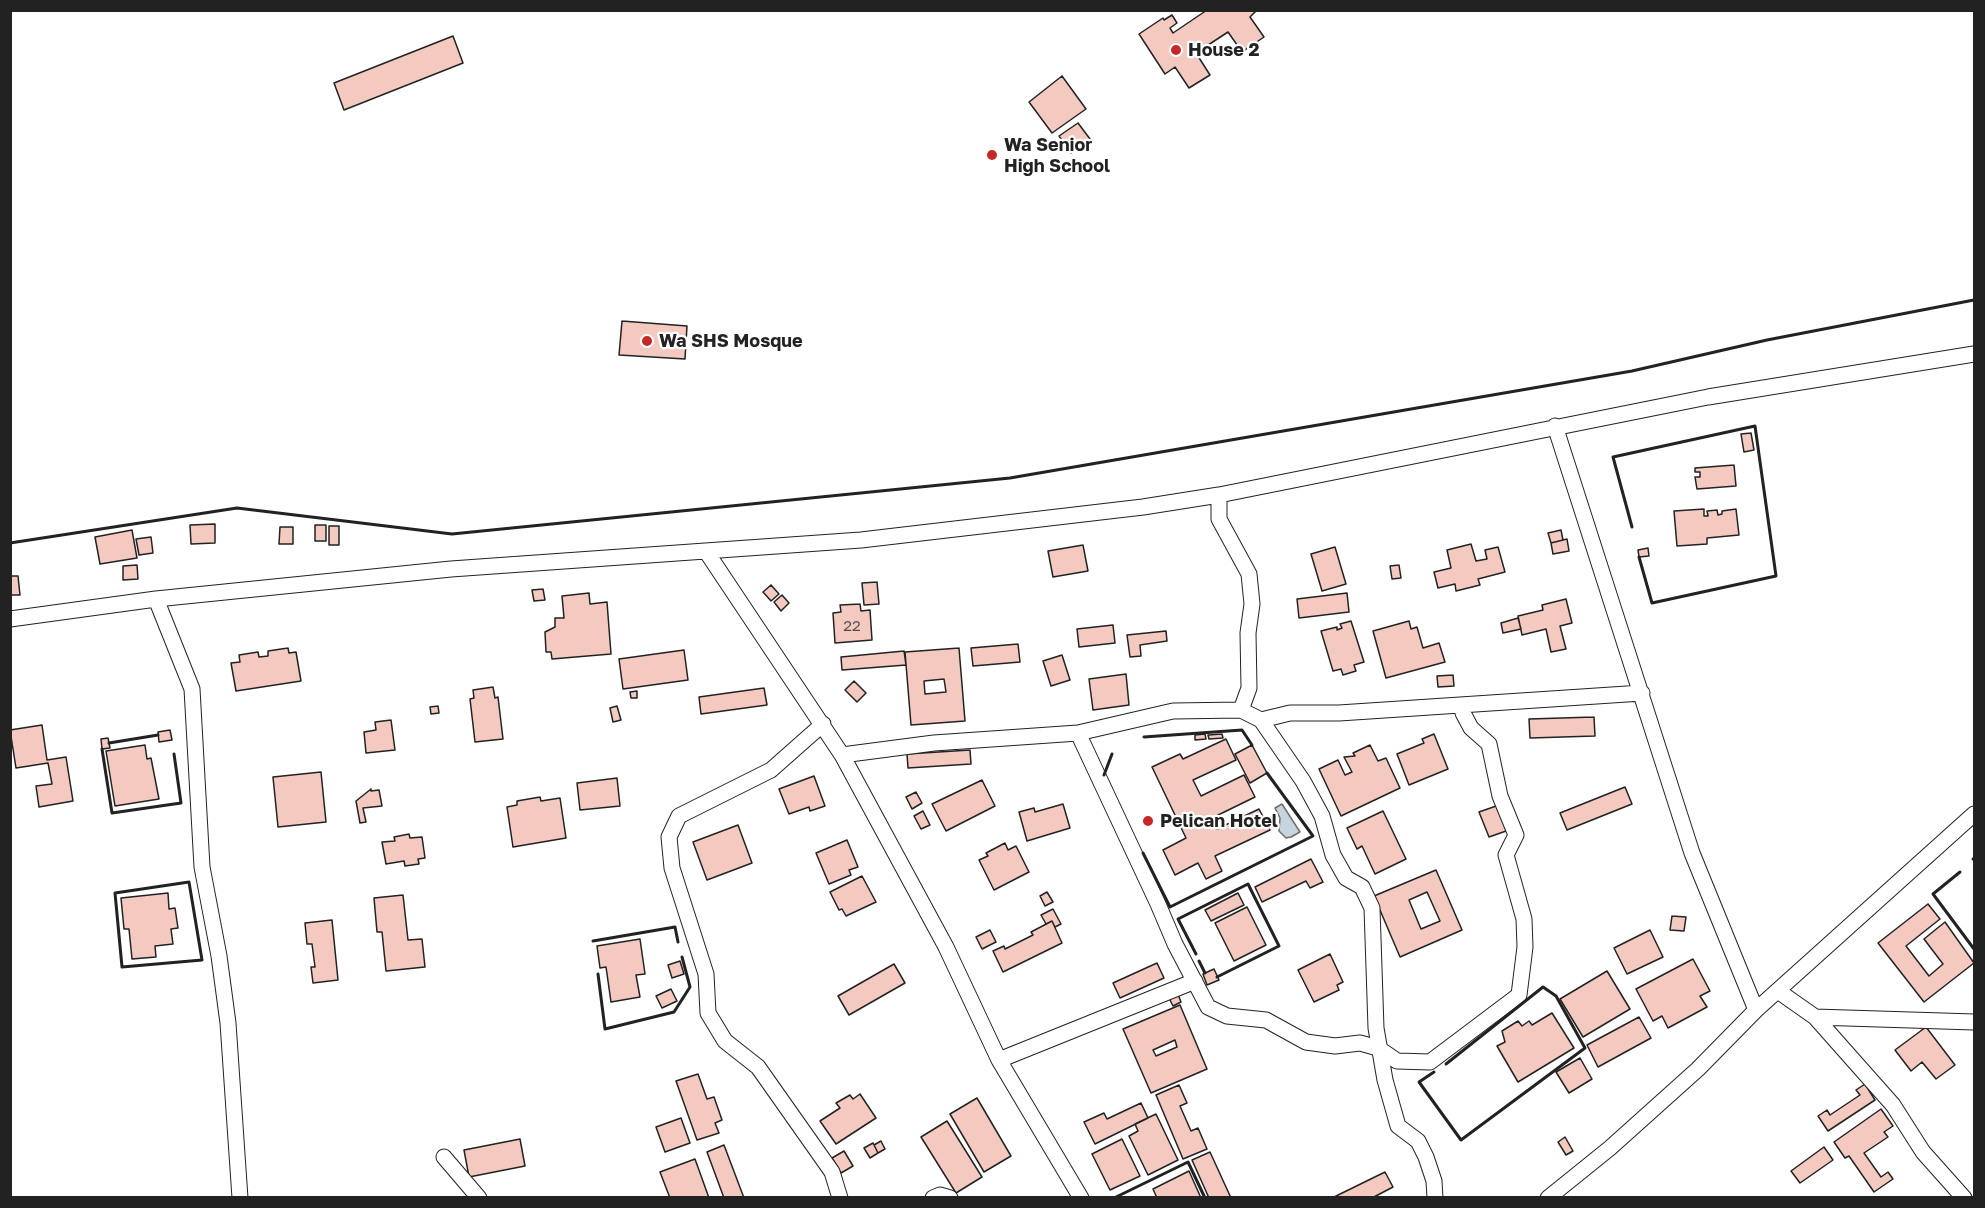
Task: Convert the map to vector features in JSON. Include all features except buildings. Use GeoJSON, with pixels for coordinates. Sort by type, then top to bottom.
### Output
{"type":"FeatureCollection","features":[{"type":"Feature","properties":{"kind":"street"},"geometry":{"type":"LineString","coordinates":[[10,619],[156,599],[451,569],[861,540],[1143,507],[1219,495],[1555,426],[1974,354]]}},
{"type":"Feature","properties":{"kind":"street"},"geometry":{"type":"LineString","coordinates":[[1555,426],[1692,853],[1756,1010]]}},
{"type":"Feature","properties":{"kind":"street"},"geometry":{"type":"LineString","coordinates":[[1219,495],[1219,519],[1249,574],[1251,594],[1248,633],[1249,688],[1241,710]]}},
{"type":"Feature","properties":{"kind":"street"},"geometry":{"type":"LineString","coordinates":[[706,551],[842,755],[946,947],[999,1060],[1081,1197]]}},
{"type":"Feature","properties":{"kind":"street"},"geometry":{"type":"LineString","coordinates":[[156,599],[192,689],[202,867],[219,956],[228,1023],[240,1197]]}},
{"type":"Feature","properties":{"kind":"street"},"geometry":{"type":"LineString","coordinates":[[1261,720],[1290,713],[1339,713],[1642,693]]}},
{"type":"Feature","properties":{"kind":"street"},"geometry":{"type":"LineString","coordinates":[[1078,733],[1154,894],[1175,944],[1208,1007],[1227,1016],[1266,1020],[1306,1042],[1335,1046],[1360,1043],[1378,1048],[1396,1061],[1430,1062],[1519,995],[1526,947],[1524,920],[1506,855],[1516,835],[1500,796],[1489,744],[1471,728],[1463,713],[1462,705]]}},
{"type":"Feature","properties":{"kind":"street"},"geometry":{"type":"LineString","coordinates":[[842,755],[934,743],[1078,733],[1173,711],[1241,710],[1261,720],[1303,781],[1322,816],[1333,855],[1346,879],[1362,887],[1372,908],[1378,1048],[1390,1105],[1398,1126],[1418,1141],[1434,1182],[1435,1197]]}},
{"type":"Feature","properties":{"kind":"street"},"geometry":{"type":"LineString","coordinates":[[823,724],[771,770],[679,816],[669,837],[672,868],[706,974],[708,1014],[724,1041],[758,1067],[832,1172],[840,1197]]}},
{"type":"Feature","properties":{"kind":"street"},"geometry":{"type":"LineString","coordinates":[[1548,1197],[1610,1148],[1698,1069],[1756,1010],[1974,814]]}},
{"type":"Feature","properties":{"kind":"street"},"geometry":{"type":"LineString","coordinates":[[999,1060],[1195,981]]}},
{"type":"Feature","properties":{"kind":"street"},"geometry":{"type":"LineString","coordinates":[[1778,991],[1815,1017],[1893,1105],[1923,1152],[1964,1197]]}},
{"type":"Feature","properties":{"kind":"street"},"geometry":{"type":"LineString","coordinates":[[1815,1017],[1974,1022]]}},
{"type":"Feature","properties":{"kind":"street"},"geometry":{"type":"LineString","coordinates":[[444,1157],[479,1197]]}},
{"type":"Feature","properties":{"kind":"street"},"geometry":{"type":"LineString","coordinates":[[933,1197],[940,1195],[950,1197]]}},
{"type":"Feature","properties":{"kind":"shaded area"},"geometry":{"type":"Polygon","coordinates":[[[1282,804],[1300,832],[1286,838],[1279,831],[1280,818],[1275,808],[1282,804]]]}},
{"type":"Feature","properties":{"kind":"wall"},"geometry":{"type":"LineString","coordinates":[[10,543],[237,508],[452,534],[1010,478],[1632,371],[1767,340],[1974,300]]}},
{"type":"Feature","properties":{"kind":"wall"},"geometry":{"type":"LineString","coordinates":[[1632,527],[1613,457],[1755,426],[1776,576],[1652,603],[1639,557]]}},
{"type":"Feature","properties":{"kind":"wall"},"geometry":{"type":"LineString","coordinates":[[1144,737],[1242,730],[1252,745]]}},
{"type":"Feature","properties":{"kind":"wall"},"geometry":{"type":"LineString","coordinates":[[109,743],[158,735]]}},
{"type":"Feature","properties":{"kind":"wall"},"geometry":{"type":"LineString","coordinates":[[102,749],[112,813],[181,803],[174,754]]}},
{"type":"Feature","properties":{"kind":"wall"},"geometry":{"type":"LineString","coordinates":[[1104,775],[1112,754]]}},
{"type":"Feature","properties":{"kind":"wall"},"geometry":{"type":"LineString","coordinates":[[1143,853],[1170,907],[1313,836],[1267,773]]}},
{"type":"Feature","properties":{"kind":"wall"},"geometry":{"type":"LineString","coordinates":[[1960,872],[1933,894],[1974,949]]}},
{"type":"Feature","properties":{"kind":"wall"},"geometry":{"type":"LineString","coordinates":[[189,882],[202,960],[122,967],[115,893],[189,882]]}},
{"type":"Feature","properties":{"kind":"wall"},"geometry":{"type":"LineString","coordinates":[[1196,954],[1178,919],[1248,884],[1279,946],[1217,977]]}},
{"type":"Feature","properties":{"kind":"wall"},"geometry":{"type":"LineString","coordinates":[[593,941],[675,927],[678,942]]}},
{"type":"Feature","properties":{"kind":"wall"},"geometry":{"type":"LineString","coordinates":[[598,974],[605,1029],[674,1012],[690,987],[682,957]]}},
{"type":"Feature","properties":{"kind":"wall"},"geometry":{"type":"LineString","coordinates":[[1199,961],[1205,973]]}},
{"type":"Feature","properties":{"kind":"wall"},"geometry":{"type":"LineString","coordinates":[[1434,1072],[1419,1082],[1461,1140],[1585,1048],[1556,996],[1543,987],[1446,1064]]}},
{"type":"Feature","properties":{"kind":"wall"},"geometry":{"type":"LineString","coordinates":[[1114,1198],[1188,1162],[1205,1198]]}},
{"type":"Feature","properties":{"kind":"place","name":"House 2"},"geometry":{"type":"Point","coordinates":[1176,50]}},
{"type":"Feature","properties":{"kind":"place","name":"Wa Senior High School"},"geometry":{"type":"Point","coordinates":[992,155]}},
{"type":"Feature","properties":{"kind":"place","name":"Wa SHS Mosque"},"geometry":{"type":"Point","coordinates":[647,341]}},
{"type":"Feature","properties":{"kind":"place","name":"Pelican Hotel"},"geometry":{"type":"Point","coordinates":[1148,821]}}]}
